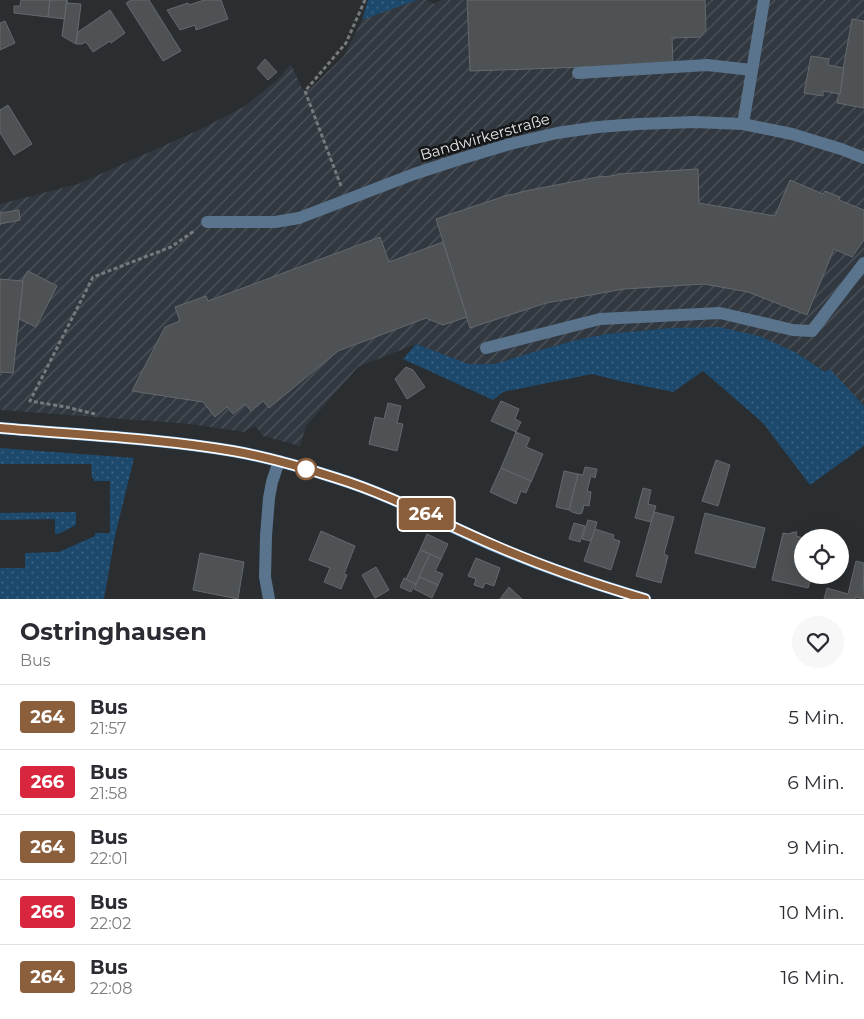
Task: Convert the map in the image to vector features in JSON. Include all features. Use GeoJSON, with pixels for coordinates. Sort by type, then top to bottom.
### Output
{"type":"FeatureCollection","features":[{"type":"Feature","properties":{"kind":"main road"},"geometry":{"type":"LineString","coordinates":[[0,428],[188,444],[234,451],[279,461],[338,478],[413,508],[494,546],[536,563],[645,599]]}},
{"type":"Feature","properties":{"kind":"street"},"geometry":{"type":"LineString","coordinates":[[743,124],[764,0]]}},
{"type":"Feature","properties":{"kind":"street"},"geometry":{"type":"LineString","coordinates":[[578,73],[707,65],[752,70]]}},
{"type":"Feature","properties":{"kind":"street","name":"Bandwirkerstraße"},"geometry":{"type":"LineString","coordinates":[[207,222],[275,222],[299,218],[414,174],[463,158],[557,133],[598,127],[695,122],[743,124],[792,134],[864,158]]}},
{"type":"Feature","properties":{"kind":"street"},"geometry":{"type":"LineString","coordinates":[[486,348],[600,319],[720,313],[793,330],[812,331],[864,263]]}},
{"type":"Feature","properties":{"kind":"street"},"geometry":{"type":"LineString","coordinates":[[269,599],[265,577],[266,536],[269,498],[279,461]]}},
{"type":"Feature","properties":{"kind":"path"},"geometry":{"type":"LineString","coordinates":[[346,200],[305,91],[346,43],[365,0]]}},
{"type":"Feature","properties":{"kind":"path"},"geometry":{"type":"LineString","coordinates":[[95,414],[30,401],[93,277],[171,247],[207,222]]}},
{"type":"Feature","properties":{"kind":"shaded area"},"geometry":{"type":"Polygon","coordinates":[[[368,0],[417,0],[362,20],[368,0]]]}},
{"type":"Feature","properties":{"kind":"shaded area"},"geometry":{"type":"Polygon","coordinates":[[[417,0],[427,0],[434,4],[441,0],[864,0],[864,406],[825,372],[795,352],[671,328],[606,334],[576,340],[495,364],[469,364],[416,344],[358,367],[306,426],[300,446],[263,436],[255,426],[244,432],[191,424],[0,410],[0,204],[78,184],[203,128],[245,106],[277,80],[291,64],[302,89],[308,91],[344,56],[362,20],[417,0]]]}},
{"type":"Feature","properties":{"kind":"shaded area"},"geometry":{"type":"Polygon","coordinates":[[[719,327],[759,336],[795,352],[825,372],[830,369],[864,406],[864,446],[810,485],[763,423],[703,371],[673,392],[592,374],[503,392],[493,400],[403,359],[416,344],[469,364],[495,364],[576,340],[606,334],[671,328],[719,327]]]}},
{"type":"Feature","properties":{"kind":"shaded area"},"geometry":{"type":"Polygon","coordinates":[[[0,448],[134,458],[115,536],[104,599],[0,599],[0,568],[25,568],[25,553],[59,552],[95,536],[95,533],[110,533],[110,481],[94,481],[91,464],[0,464],[0,448]]]}},
{"type":"Feature","properties":{"kind":"shaded area"},"geometry":{"type":"Polygon","coordinates":[[[76,512],[76,525],[58,534],[55,534],[54,519],[0,520],[0,513],[76,512]]]}},
{"type":"Feature","properties":{"kind":"building"},"geometry":{"type":"Polygon","coordinates":[[[21,0],[50,0],[48,17],[14,13],[14,6],[20,6],[21,0]]]}},
{"type":"Feature","properties":{"kind":"building"},"geometry":{"type":"Polygon","coordinates":[[[50,0],[67,0],[65,19],[48,17],[50,0]]]}},
{"type":"Feature","properties":{"kind":"building"},"geometry":{"type":"Polygon","coordinates":[[[67,0],[67,3],[81,4],[76,44],[62,36],[67,0]]]}},
{"type":"Feature","properties":{"kind":"building"},"geometry":{"type":"Polygon","coordinates":[[[131,0],[149,0],[181,51],[163,61],[126,3],[131,0]]]}},
{"type":"Feature","properties":{"kind":"building"},"geometry":{"type":"Polygon","coordinates":[[[204,0],[221,0],[228,19],[196,30],[195,25],[180,30],[167,10],[204,0]]]}},
{"type":"Feature","properties":{"kind":"building"},"geometry":{"type":"Polygon","coordinates":[[[467,0],[705,0],[706,30],[700,37],[672,38],[673,64],[470,71],[467,0]]]}},
{"type":"Feature","properties":{"kind":"building"},"geometry":{"type":"Polygon","coordinates":[[[110,10],[125,33],[93,52],[86,42],[76,44],[78,32],[110,10]]]}},
{"type":"Feature","properties":{"kind":"building"},"geometry":{"type":"Polygon","coordinates":[[[852,19],[864,21],[864,108],[837,103],[852,19]]]}},
{"type":"Feature","properties":{"kind":"building"},"geometry":{"type":"Polygon","coordinates":[[[5,21],[15,43],[0,50],[0,23],[5,21]]]}},
{"type":"Feature","properties":{"kind":"building"},"geometry":{"type":"Polygon","coordinates":[[[811,56],[829,59],[828,65],[844,68],[840,94],[823,91],[823,96],[804,93],[811,56]]]}},
{"type":"Feature","properties":{"kind":"building"},"geometry":{"type":"Polygon","coordinates":[[[265,59],[277,72],[268,80],[257,68],[265,59]]]}},
{"type":"Feature","properties":{"kind":"building"},"geometry":{"type":"Polygon","coordinates":[[[8,105],[32,144],[14,155],[0,133],[0,110],[8,105]]]}},
{"type":"Feature","properties":{"kind":"building"},"geometry":{"type":"Polygon","coordinates":[[[698,169],[699,203],[775,216],[790,180],[823,194],[825,191],[840,197],[839,200],[864,210],[864,240],[852,257],[834,249],[807,315],[748,292],[704,284],[624,289],[546,303],[470,328],[436,219],[511,194],[603,176],[698,169]]]}},
{"type":"Feature","properties":{"kind":"building"},"geometry":{"type":"Polygon","coordinates":[[[19,210],[20,220],[0,224],[0,213],[19,210]]]}},
{"type":"Feature","properties":{"kind":"building"},"geometry":{"type":"Polygon","coordinates":[[[380,237],[389,262],[443,242],[467,317],[443,325],[426,318],[338,351],[269,408],[263,401],[251,411],[245,404],[233,414],[227,407],[215,417],[203,402],[132,391],[165,327],[180,321],[175,307],[206,296],[208,301],[380,237]]]}},
{"type":"Feature","properties":{"kind":"building"},"geometry":{"type":"Polygon","coordinates":[[[28,271],[57,286],[36,327],[19,319],[22,281],[28,271]]]}},
{"type":"Feature","properties":{"kind":"building"},"geometry":{"type":"Polygon","coordinates":[[[0,279],[23,281],[13,373],[0,372],[0,279]]]}},
{"type":"Feature","properties":{"kind":"building"},"geometry":{"type":"Polygon","coordinates":[[[406,367],[413,370],[425,387],[407,399],[395,379],[406,367]]]}},
{"type":"Feature","properties":{"kind":"building"},"geometry":{"type":"Polygon","coordinates":[[[501,401],[519,409],[515,419],[521,422],[516,432],[491,421],[501,401]]]}},
{"type":"Feature","properties":{"kind":"building"},"geometry":{"type":"Polygon","coordinates":[[[388,403],[401,406],[397,423],[403,424],[397,451],[369,444],[375,417],[384,419],[388,403]]]}},
{"type":"Feature","properties":{"kind":"building"},"geometry":{"type":"Polygon","coordinates":[[[516,432],[530,438],[526,447],[543,454],[531,482],[501,468],[516,432]]]}},
{"type":"Feature","properties":{"kind":"building"},"geometry":{"type":"Polygon","coordinates":[[[716,460],[730,465],[718,506],[702,501],[716,460]]]}},
{"type":"Feature","properties":{"kind":"building"},"geometry":{"type":"Polygon","coordinates":[[[585,467],[597,469],[595,478],[591,476],[587,491],[591,492],[589,506],[584,505],[582,513],[579,514],[569,510],[578,474],[583,475],[585,467]]]}},
{"type":"Feature","properties":{"kind":"building"},"geometry":{"type":"Polygon","coordinates":[[[501,468],[531,481],[526,493],[521,491],[516,504],[490,492],[501,468]]]}},
{"type":"Feature","properties":{"kind":"building"},"geometry":{"type":"Polygon","coordinates":[[[564,471],[578,474],[569,510],[556,507],[564,471]]]}},
{"type":"Feature","properties":{"kind":"building"},"geometry":{"type":"Polygon","coordinates":[[[643,488],[651,490],[648,504],[656,506],[651,522],[635,518],[643,488]]]}},
{"type":"Feature","properties":{"kind":"building"},"geometry":{"type":"Polygon","coordinates":[[[654,512],[674,517],[664,554],[668,556],[661,583],[636,576],[654,512]]]}},
{"type":"Feature","properties":{"kind":"building"},"geometry":{"type":"Polygon","coordinates":[[[705,513],[765,528],[755,568],[695,553],[705,513]]]}},
{"type":"Feature","properties":{"kind":"building"},"geometry":{"type":"Polygon","coordinates":[[[588,520],[597,522],[590,541],[582,539],[588,520]]]}},
{"type":"Feature","properties":{"kind":"building"},"geometry":{"type":"Polygon","coordinates":[[[574,523],[585,526],[580,542],[569,539],[574,523]]]}},
{"type":"Feature","properties":{"kind":"building"},"geometry":{"type":"Polygon","coordinates":[[[595,529],[614,535],[613,539],[620,541],[611,570],[584,561],[595,529]]]}},
{"type":"Feature","properties":{"kind":"building"},"geometry":{"type":"Polygon","coordinates":[[[321,531],[355,546],[344,574],[347,575],[341,589],[324,582],[330,568],[309,560],[321,531]]]}},
{"type":"Feature","properties":{"kind":"building"},"geometry":{"type":"Polygon","coordinates":[[[794,532],[794,584],[809,584],[808,588],[772,580],[783,533],[794,532]]]}},
{"type":"Feature","properties":{"kind":"building"},"geometry":{"type":"Polygon","coordinates":[[[427,534],[448,544],[441,559],[420,550],[427,534]]]}},
{"type":"Feature","properties":{"kind":"building"},"geometry":{"type":"Polygon","coordinates":[[[420,550],[430,554],[415,585],[406,579],[420,550]]]}},
{"type":"Feature","properties":{"kind":"building"},"geometry":{"type":"Polygon","coordinates":[[[200,553],[244,562],[238,599],[193,590],[200,553]]]}},
{"type":"Feature","properties":{"kind":"building"},"geometry":{"type":"Polygon","coordinates":[[[430,554],[441,559],[435,571],[443,574],[438,585],[419,577],[430,554]]]}},
{"type":"Feature","properties":{"kind":"building"},"geometry":{"type":"Polygon","coordinates":[[[476,558],[500,568],[494,586],[485,583],[483,588],[474,585],[476,579],[468,576],[476,558]]]}},
{"type":"Feature","properties":{"kind":"building"},"geometry":{"type":"Polygon","coordinates":[[[856,561],[864,563],[863,599],[855,597],[855,599],[824,599],[827,588],[848,594],[856,561]]]}},
{"type":"Feature","properties":{"kind":"building"},"geometry":{"type":"Polygon","coordinates":[[[376,567],[389,590],[375,598],[362,575],[376,567]]]}},
{"type":"Feature","properties":{"kind":"building"},"geometry":{"type":"Polygon","coordinates":[[[420,577],[438,585],[432,598],[414,589],[420,577]]]}},
{"type":"Feature","properties":{"kind":"building"},"geometry":{"type":"Polygon","coordinates":[[[404,578],[415,584],[411,592],[400,587],[404,578]]]}},
{"type":"Feature","properties":{"kind":"building"},"geometry":{"type":"Polygon","coordinates":[[[509,587],[522,599],[500,599],[509,587]]]}},
{"type":"Feature","properties":{"kind":"bus line","name":"264"},"geometry":{"type":"LineString","coordinates":[[0,428],[188,444],[234,451],[279,461],[338,478],[413,508],[494,546],[536,563],[645,599]]}}]}
